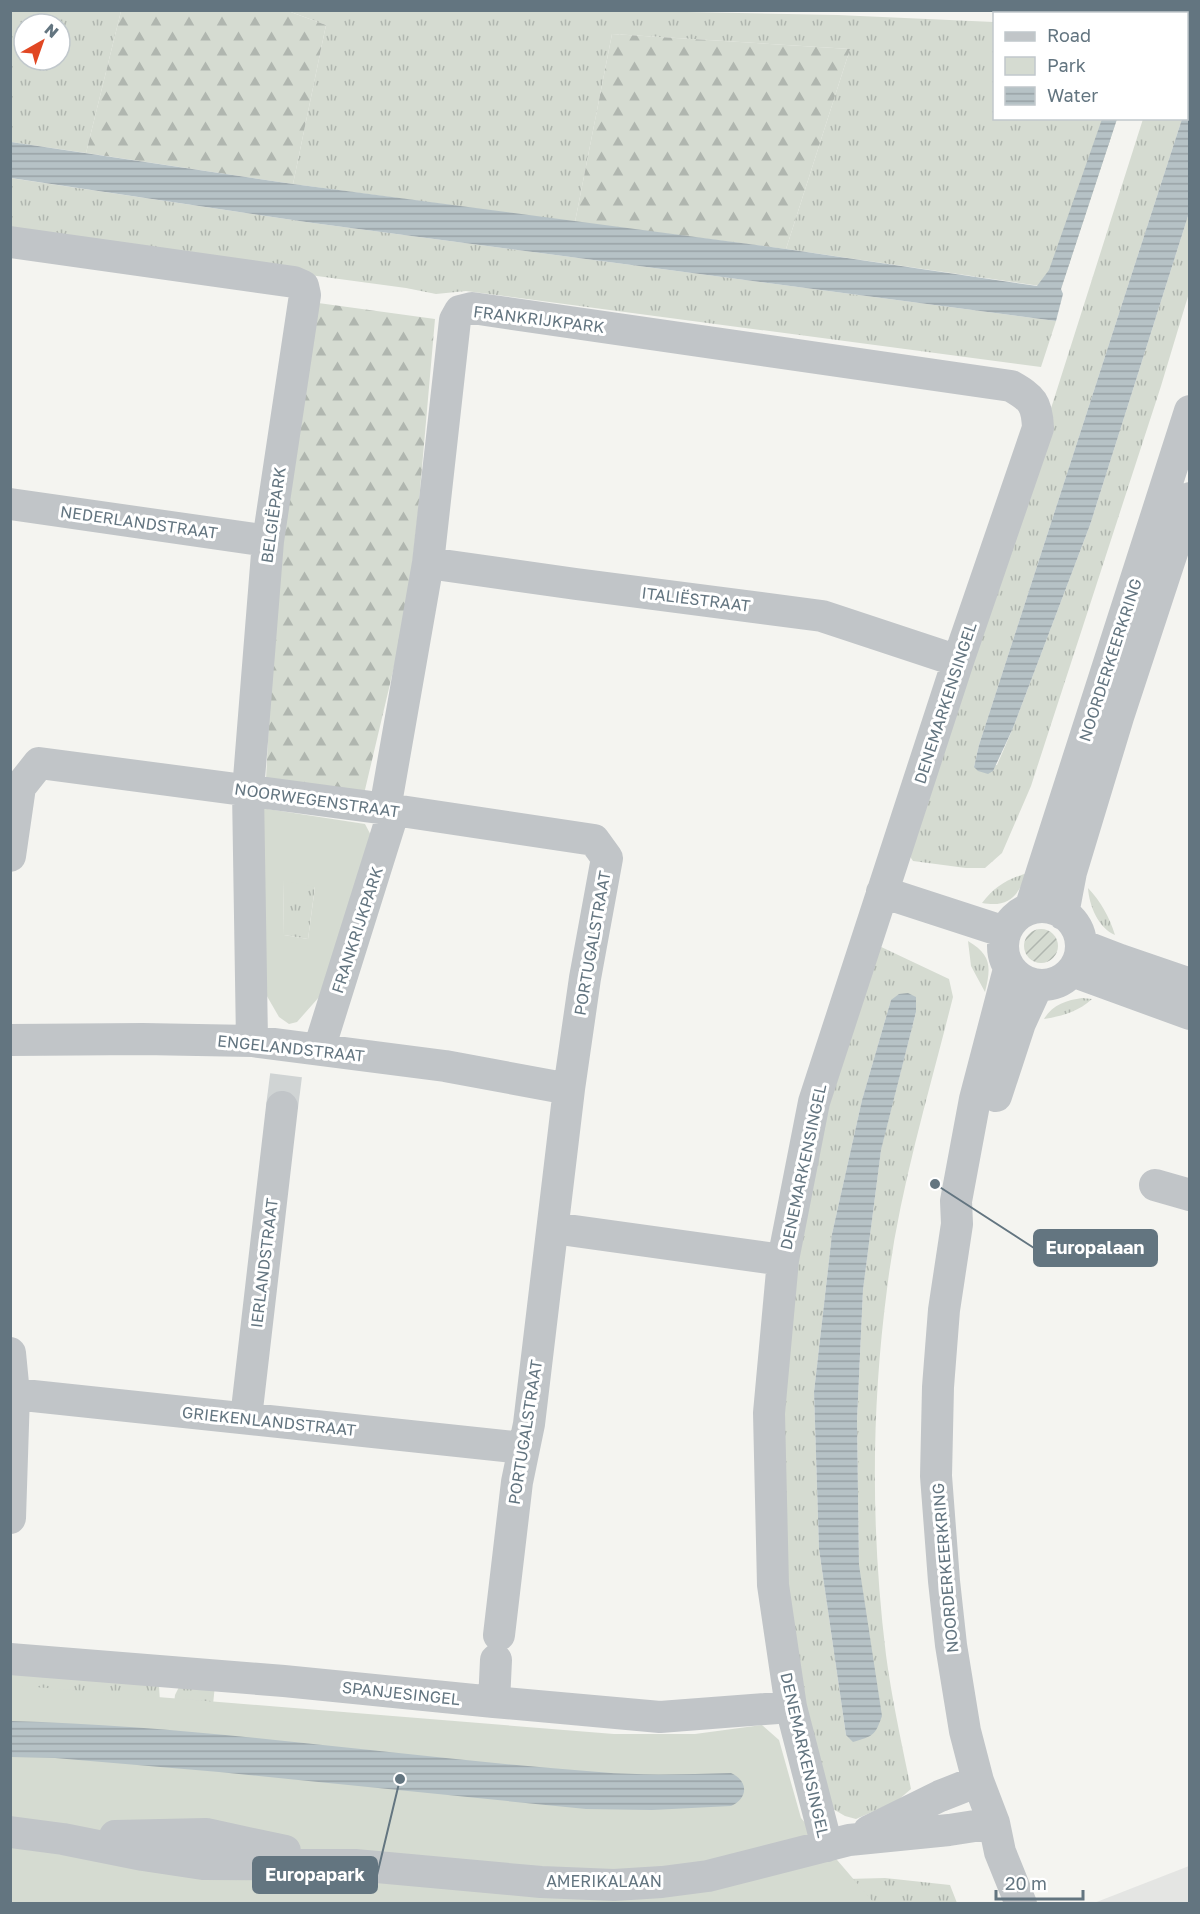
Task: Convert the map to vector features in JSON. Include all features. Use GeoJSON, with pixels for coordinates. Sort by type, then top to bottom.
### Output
{"type":"FeatureCollection","features":[{"type":"Feature","properties":{"kind":"street","name":"BELGIËPARK"},"geometry":{"type":"LineString","coordinates":[[10,242],[294,282],[303,286],[305,295],[268,541],[248,791],[252,1041]]}},
{"type":"Feature","properties":{"kind":"street","name":"FRANKRIJKPARK"},"geometry":{"type":"LineString","coordinates":[[299,1054],[390,810],[428,563],[455,320],[460,311],[472,309],[1011,386],[1024,393],[1037,409]]}},
{"type":"Feature","properties":{"kind":"street","name":"DENEMARKENSINGEL"},"geometry":{"type":"LineString","coordinates":[[838,1843],[791,1707],[773,1585],[769,1413],[783,1260],[814,1102],[958,661],[1038,428],[1037,409]]}},
{"type":"Feature","properties":{"kind":"street","name":"NOORDERKEERKRING"},"geometry":{"type":"LineString","coordinates":[[1030,909],[1190,411]]}},
{"type":"Feature","properties":{"kind":"street","name":"NOORDERKEERKRING"},"geometry":{"type":"LineString","coordinates":[[1064,914],[1071,872],[1118,717],[1190,498]]}},
{"type":"Feature","properties":{"kind":"street","name":"NEDERLANDSTRAAT"},"geometry":{"type":"LineString","coordinates":[[10,504],[268,541]]}},
{"type":"Feature","properties":{"kind":"street","name":"ITALIËSTRAAT"},"geometry":{"type":"LineString","coordinates":[[428,563],[822,616],[958,661]]}},
{"type":"Feature","properties":{"kind":"street","name":"NOORWEGENSTRAAT"},"geometry":{"type":"LineString","coordinates":[[10,856],[20,787],[39,763],[594,840]]}},
{"type":"Feature","properties":{"kind":"street","name":"PORTUGALSTRAAT"},"geometry":{"type":"LineString","coordinates":[[494,1702],[497,1648],[510,1531],[529,1424],[569,1089],[585,978],[607,858],[594,840]]}},
{"type":"Feature","properties":{"kind":"street"},"geometry":{"type":"LineString","coordinates":[[882,892],[1005,932]]}},
{"type":"Feature","properties":{"kind":"street"},"geometry":{"type":"LineString","coordinates":[[1047,907],[1064,914],[1076,927],[1077,958],[1057,983],[1037,986],[1022,981],[1010,969],[1002,951],[1005,932],[1017,915],[1030,909],[1047,907]]}},
{"type":"Feature","properties":{"kind":"street"},"geometry":{"type":"LineString","coordinates":[[1077,958],[1120,960],[1190,984]]}},
{"type":"Feature","properties":{"kind":"street"},"geometry":{"type":"LineString","coordinates":[[1077,958],[1190,1014]]}},
{"type":"Feature","properties":{"kind":"street","name":"NOORDERKEERKRING"},"geometry":{"type":"LineString","coordinates":[[1010,969],[975,1100],[956,1201],[957,1224],[944,1310],[938,1387],[936,1476],[951,1645],[965,1731],[978,1781],[994,1823],[1000,1852],[1021,1904]]}},
{"type":"Feature","properties":{"kind":"street","name":"NOORDERKEERKRING"},"geometry":{"type":"LineString","coordinates":[[957,1224],[970,1206],[993,1105],[1020,1023],[1037,986]]}},
{"type":"Feature","properties":{"kind":"street","name":"ENGELANDSTRAAT"},"geometry":{"type":"LineString","coordinates":[[10,1040],[252,1041],[299,1054],[445,1066],[569,1089]]}},
{"type":"Feature","properties":{"kind":"street","name":"IERLANDSTRAAT"},"geometry":{"type":"LineString","coordinates":[[246,1418],[282,1107]]}},
{"type":"Feature","properties":{"kind":"street"},"geometry":{"type":"LineString","coordinates":[[1155,1185],[1190,1195]]}},
{"type":"Feature","properties":{"kind":"street"},"geometry":{"type":"LineString","coordinates":[[553,1228],[783,1260]]}},
{"type":"Feature","properties":{"kind":"street"},"geometry":{"type":"LineString","coordinates":[[10,1353],[14,1394],[10,1518]]}},
{"type":"Feature","properties":{"kind":"street","name":"GRIEKENLANDSTRAAT"},"geometry":{"type":"LineString","coordinates":[[14,1394],[523,1448]]}},
{"type":"Feature","properties":{"kind":"street","name":"SPANJESINGEL"},"geometry":{"type":"LineString","coordinates":[[10,1659],[284,1681],[660,1717],[791,1707]]}},
{"type":"Feature","properties":{"kind":"street","name":"AMERIKALAAN"},"geometry":{"type":"LineString","coordinates":[[838,1843],[978,1781]]}},
{"type":"Feature","properties":{"kind":"street","name":"AMERIKALAAN"},"geometry":{"type":"LineString","coordinates":[[10,1832],[203,1864],[355,1865],[541,1882],[614,1885],[708,1876],[838,1843],[994,1823]]}},
{"type":"Feature","properties":{"kind":"shaded area"},"geometry":{"type":"Polygon","coordinates":[[[1189,1866],[1189,1903],[1094,1903],[1189,1866]]]}},
{"type":"Feature","properties":{"kind":"green space"},"geometry":{"type":"Polygon","coordinates":[[[11,11],[121,11],[86,153],[11,142],[11,11]]]}},
{"type":"Feature","properties":{"kind":"green space"},"geometry":{"type":"Polygon","coordinates":[[[121,11],[288,11],[326,25],[293,184],[86,153],[121,11]]]}},
{"type":"Feature","properties":{"kind":"green space"},"geometry":{"type":"Polygon","coordinates":[[[288,11],[636,11],[838,15],[993,22],[993,120],[1117,120],[1061,289],[786,249],[850,49],[612,34],[575,222],[293,184],[326,25],[288,11]]]}},
{"type":"Feature","properties":{"kind":"green space"},"geometry":{"type":"Polygon","coordinates":[[[612,34],[850,49],[786,249],[575,222],[612,34]]]}},
{"type":"Feature","properties":{"kind":"green space"},"geometry":{"type":"Polygon","coordinates":[[[1143,120],[1182,120],[979,745],[974,767],[997,765],[1013,728],[1090,525],[1189,213],[1189,293],[1031,786],[1002,853],[985,868],[966,868],[913,861],[909,855],[1143,120]]]}},
{"type":"Feature","properties":{"kind":"green space"},"geometry":{"type":"Polygon","coordinates":[[[10,178],[313,223],[1056,321],[1041,367],[466,291],[436,294],[406,288],[11,235],[10,178]]]}},
{"type":"Feature","properties":{"kind":"green space"},"geometry":{"type":"Polygon","coordinates":[[[311,302],[435,319],[407,612],[364,794],[266,779],[279,527],[311,302]]]}},
{"type":"Feature","properties":{"kind":"green space"},"geometry":{"type":"Polygon","coordinates":[[[261,808],[365,824],[374,841],[320,996],[297,1022],[289,1024],[279,1017],[264,991],[261,808]],[[283,881],[284,935],[308,939],[315,887],[283,881]]]}},
{"type":"Feature","properties":{"kind":"green space"},"geometry":{"type":"Polygon","coordinates":[[[1027,873],[1016,894],[1006,902],[982,903],[1002,884],[1027,873]]]}},
{"type":"Feature","properties":{"kind":"green space"},"geometry":{"type":"Polygon","coordinates":[[[283,880],[315,886],[308,939],[284,935],[283,880]]]}},
{"type":"Feature","properties":{"kind":"green space"},"geometry":{"type":"Polygon","coordinates":[[[1088,888],[1104,910],[1115,935],[1099,922],[1090,902],[1088,888]]]}},
{"type":"Feature","properties":{"kind":"green space"},"geometry":{"type":"Polygon","coordinates":[[[1041,929],[1053,934],[1058,946],[1053,958],[1041,963],[1029,958],[1024,946],[1029,934],[1041,929]]]}},
{"type":"Feature","properties":{"kind":"green space"},"geometry":{"type":"Polygon","coordinates":[[[968,941],[982,952],[988,963],[985,992],[971,966],[968,941]]]}},
{"type":"Feature","properties":{"kind":"green space"},"geometry":{"type":"Polygon","coordinates":[[[877,945],[949,979],[953,997],[916,1142],[892,1252],[878,1380],[875,1472],[881,1609],[891,1689],[911,1789],[897,1801],[856,1819],[833,1809],[795,1674],[783,1531],[779,1407],[790,1294],[834,1079],[877,945]],[[891,1000],[862,1100],[832,1234],[814,1392],[819,1549],[846,1735],[859,1565],[857,1420],[863,1290],[881,1149],[916,1012],[891,1000]]]}},
{"type":"Feature","properties":{"kind":"green space"},"geometry":{"type":"Polygon","coordinates":[[[1082,998],[1092,999],[1070,1013],[1044,1019],[1060,1004],[1082,998]]]}},
{"type":"Feature","properties":{"kind":"green space"},"geometry":{"type":"Polygon","coordinates":[[[11,1668],[159,1686],[160,1702],[174,1704],[179,1687],[215,1685],[210,1734],[11,1721],[11,1668]]]}},
{"type":"Feature","properties":{"kind":"green space"},"geometry":{"type":"Polygon","coordinates":[[[10,1685],[614,1734],[695,1734],[762,1725],[779,1740],[801,1818],[874,1903],[11,1903],[10,1685]]]}},
{"type":"Feature","properties":{"kind":"green space"},"geometry":{"type":"Polygon","coordinates":[[[885,1878],[950,1885],[957,1903],[855,1903],[846,1879],[885,1878]]]}},
{"type":"Feature","properties":{"kind":"water"},"geometry":{"type":"Polygon","coordinates":[[[1189,107],[1189,213],[1090,525],[1013,728],[993,771],[988,774],[978,771],[974,767],[979,745],[1182,120],[1188,120],[1189,107]]]}},
{"type":"Feature","properties":{"kind":"water"},"geometry":{"type":"Polygon","coordinates":[[[1102,120],[1117,120],[1061,289],[1063,294],[1056,321],[313,223],[11,178],[11,142],[293,184],[786,249],[1037,286],[1049,270],[1102,120]]]}},
{"type":"Feature","properties":{"kind":"water"},"geometry":{"type":"Polygon","coordinates":[[[908,993],[916,997],[916,1012],[881,1150],[863,1290],[857,1420],[859,1565],[882,1716],[872,1734],[853,1742],[846,1735],[819,1549],[814,1392],[832,1234],[862,1100],[891,1000],[899,994],[908,993]]]}},
{"type":"Feature","properties":{"kind":"water"},"geometry":{"type":"Polygon","coordinates":[[[11,1721],[158,1729],[616,1773],[731,1773],[741,1781],[744,1790],[741,1799],[731,1806],[652,1810],[586,1809],[219,1772],[55,1758],[11,1757],[11,1721]]]}},
{"type":"Feature","properties":{"kind":"tunnel"},"geometry":{"type":"LineString","coordinates":[[282,1107],[287,1068]]}},
{"type":"Feature","properties":{"kind":"place","name":"Europalaan"},"geometry":{"type":"Point","coordinates":[935,1184]}},
{"type":"Feature","properties":{"kind":"place","name":"Europapark"},"geometry":{"type":"Point","coordinates":[400,1779]}}]}
